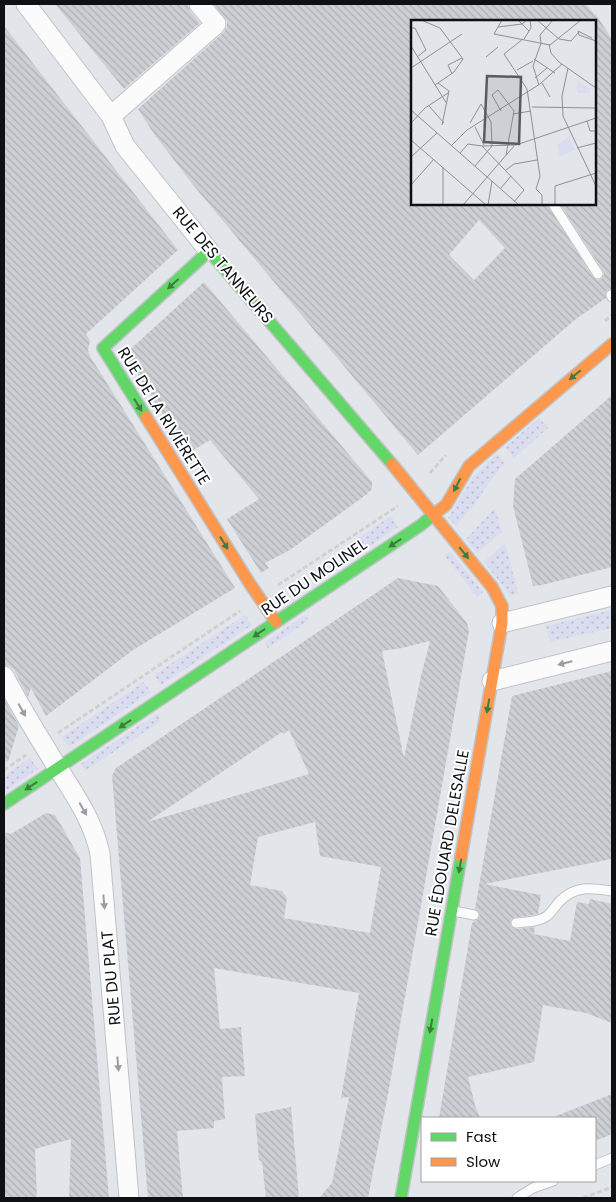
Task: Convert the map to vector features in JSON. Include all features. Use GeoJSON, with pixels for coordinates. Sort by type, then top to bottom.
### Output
{"type":"FeatureCollection","features":[{"type":"Feature","properties":{"kind":"street","name":"RUE DES TANNEURS"},"geometry":{"type":"LineString","coordinates":[[26,4],[111,116],[125,146],[209,251],[434,515]]}},
{"type":"Feature","properties":{"kind":"street"},"geometry":{"type":"LineString","coordinates":[[111,116],[216,24],[199,4]]}},
{"type":"Feature","properties":{"kind":"street","name":"RUE DE LA RIVIÈRETTE"},"geometry":{"type":"LineString","coordinates":[[209,251],[100,350],[276,622]]}},
{"type":"Feature","properties":{"kind":"street","name":"RUE DU MOLINEL"},"geometry":{"type":"LineString","coordinates":[[4,804],[434,515],[450,499],[469,466],[612,344]]}},
{"type":"Feature","properties":{"kind":"street","name":"RUE ÉDOUARD DELESALLE"},"geometry":{"type":"LineString","coordinates":[[401,1198],[502,623],[502,606],[496,593],[434,515]]}},
{"type":"Feature","properties":{"kind":"street"},"geometry":{"type":"LineString","coordinates":[[502,623],[612,596]]}},
{"type":"Feature","properties":{"kind":"street"},"geometry":{"type":"LineString","coordinates":[[492,681],[612,652]]}},
{"type":"Feature","properties":{"kind":"street","name":"RUE DU PLAT"},"geometry":{"type":"LineString","coordinates":[[4,676],[26,717],[90,822],[97,839],[100,854],[129,1198]]}},
{"type":"Feature","properties":{"kind":"lane"},"geometry":{"type":"LineString","coordinates":[[553,205],[598,274]]}},
{"type":"Feature","properties":{"kind":"lane"},"geometry":{"type":"LineString","coordinates":[[516,923],[530,922],[547,916],[562,899],[574,890],[589,887],[612,891]]}},
{"type":"Feature","properties":{"kind":"lane"},"geometry":{"type":"LineString","coordinates":[[452,910],[474,915]]}},
{"type":"Feature","properties":{"kind":"lane"},"geometry":{"type":"LineString","coordinates":[[596,1165],[612,1158]]}},
{"type":"Feature","properties":{"kind":"lane"},"geometry":{"type":"LineString","coordinates":[[517,1198],[533,1188],[550,1182]]}},
{"type":"Feature","properties":{"kind":"path"},"geometry":{"type":"LineString","coordinates":[[4,770],[398,506],[415,491]]}},
{"type":"Feature","properties":{"kind":"path"},"geometry":{"type":"LineString","coordinates":[[583,1198],[612,1187]]}},
{"type":"Feature","properties":{"kind":"shaded area"},"geometry":{"type":"Polygon","coordinates":[[[539,418],[548,428],[514,458],[505,447],[539,418]]]}},
{"type":"Feature","properties":{"kind":"shaded area"},"geometry":{"type":"Polygon","coordinates":[[[497,454],[505,464],[456,526],[448,518],[473,477],[497,454]]]}},
{"type":"Feature","properties":{"kind":"shaded area"},"geometry":{"type":"Polygon","coordinates":[[[495,508],[502,532],[477,553],[466,539],[495,508]]]}},
{"type":"Feature","properties":{"kind":"shaded area"},"geometry":{"type":"Polygon","coordinates":[[[391,516],[398,527],[351,559],[344,547],[391,516]]]}},
{"type":"Feature","properties":{"kind":"shaded area"},"geometry":{"type":"Polygon","coordinates":[[[505,543],[518,593],[511,596],[484,562],[505,543]]]}},
{"type":"Feature","properties":{"kind":"shaded area"},"geometry":{"type":"Polygon","coordinates":[[[450,551],[483,592],[477,597],[445,556],[450,551]]]}},
{"type":"Feature","properties":{"kind":"shaded area"},"geometry":{"type":"Polygon","coordinates":[[[612,610],[612,628],[550,642],[546,626],[612,610]]]}},
{"type":"Feature","properties":{"kind":"shaded area"},"geometry":{"type":"Polygon","coordinates":[[[245,615],[252,625],[161,685],[154,675],[245,615]]]}},
{"type":"Feature","properties":{"kind":"shaded area"},"geometry":{"type":"Polygon","coordinates":[[[305,615],[309,620],[268,648],[264,643],[305,615]]]}},
{"type":"Feature","properties":{"kind":"shaded area"},"geometry":{"type":"Polygon","coordinates":[[[144,682],[151,692],[69,747],[62,737],[144,682]]]}},
{"type":"Feature","properties":{"kind":"shaded area"},"geometry":{"type":"Polygon","coordinates":[[[157,714],[161,721],[85,771],[81,764],[157,714]]]}},
{"type":"Feature","properties":{"kind":"shaded area"},"geometry":{"type":"Polygon","coordinates":[[[30,758],[38,769],[4,792],[4,776],[30,758]]]}},
{"type":"Feature","properties":{"kind":"building"},"geometry":{"type":"Polygon","coordinates":[[[55,4],[188,4],[190,11],[200,23],[124,89],[55,4]]]}},
{"type":"Feature","properties":{"kind":"building"},"geometry":{"type":"Polygon","coordinates":[[[214,4],[586,4],[595,15],[595,13],[612,39],[612,289],[606,291],[606,298],[576,319],[418,455],[194,186],[154,134],[138,109],[224,32],[227,27],[227,21],[214,4]],[[479,220],[449,255],[474,280],[505,248],[479,220]]]}},
{"type":"Feature","properties":{"kind":"building"},"geometry":{"type":"Polygon","coordinates":[[[4,26],[178,250],[86,334],[90,341],[88,350],[235,588],[133,650],[46,716],[31,688],[28,697],[14,670],[10,666],[4,665],[4,26]]]}},
{"type":"Feature","properties":{"kind":"building"},"geometry":{"type":"Polygon","coordinates":[[[204,282],[372,482],[372,489],[367,494],[290,550],[265,563],[269,568],[261,573],[227,519],[259,499],[210,440],[187,454],[125,354],[204,282]]]}},
{"type":"Feature","properties":{"kind":"building"},"geometry":{"type":"Polygon","coordinates":[[[612,395],[612,567],[533,586],[513,506],[515,479],[612,395]]]}},
{"type":"Feature","properties":{"kind":"building"},"geometry":{"type":"Polygon","coordinates":[[[398,578],[438,586],[467,623],[469,631],[368,1198],[319,1198],[332,1183],[349,1097],[341,1098],[359,993],[214,968],[220,1029],[241,1027],[245,1076],[222,1077],[225,1119],[214,1121],[214,1128],[177,1131],[183,1198],[148,1198],[112,776],[116,768],[398,578]],[[430,641],[382,651],[404,758],[421,676],[430,641]],[[289,730],[284,734],[282,732],[147,822],[309,774],[289,730]],[[315,822],[258,837],[250,885],[282,891],[287,898],[284,918],[370,933],[381,867],[320,856],[315,822]]]}},
{"type":"Feature","properties":{"kind":"building"},"geometry":{"type":"Polygon","coordinates":[[[612,671],[612,859],[484,884],[541,895],[538,914],[513,918],[510,921],[511,926],[517,929],[535,927],[534,934],[570,941],[577,902],[589,904],[590,899],[612,904],[612,1023],[586,1013],[543,1005],[534,1062],[468,1077],[480,1117],[439,1117],[472,923],[480,916],[475,909],[512,696],[612,671]]]}},
{"type":"Feature","properties":{"kind":"building"},"geometry":{"type":"Polygon","coordinates":[[[4,699],[19,726],[8,762],[4,761],[4,699]]]}},
{"type":"Feature","properties":{"kind":"building"},"geometry":{"type":"Polygon","coordinates":[[[46,813],[55,815],[80,858],[109,1198],[69,1198],[71,1139],[35,1149],[37,1198],[4,1198],[4,832],[11,834],[46,813]]]}},
{"type":"Feature","properties":{"kind":"building"},"geometry":{"type":"Polygon","coordinates":[[[612,1094],[612,1134],[596,1141],[596,1117],[556,1116],[612,1094]]]}},
{"type":"Feature","properties":{"kind":"building"},"geometry":{"type":"Polygon","coordinates":[[[291,1107],[299,1198],[266,1198],[262,1162],[259,1160],[255,1114],[291,1107]]]}},
{"type":"Feature","properties":{"kind":"traffic: fast"},"geometry":{"type":"LineString","coordinates":[[146,417],[103,348],[209,251],[392,464]]}},
{"type":"Feature","properties":{"kind":"traffic: fast"},"geometry":{"type":"LineString","coordinates":[[4,804],[421,525],[434,514]]}},
{"type":"Feature","properties":{"kind":"traffic: fast"},"geometry":{"type":"LineString","coordinates":[[401,1198],[461,857]]}},
{"type":"Feature","properties":{"kind":"traffic: slow"},"geometry":{"type":"LineString","coordinates":[[434,514],[446,505],[469,466],[612,344]]}},
{"type":"Feature","properties":{"kind":"traffic: slow"},"geometry":{"type":"LineString","coordinates":[[146,417],[250,584],[276,622]]}},
{"type":"Feature","properties":{"kind":"traffic: slow"},"geometry":{"type":"LineString","coordinates":[[392,464],[492,587],[502,606],[502,623],[461,857]]}}]}
